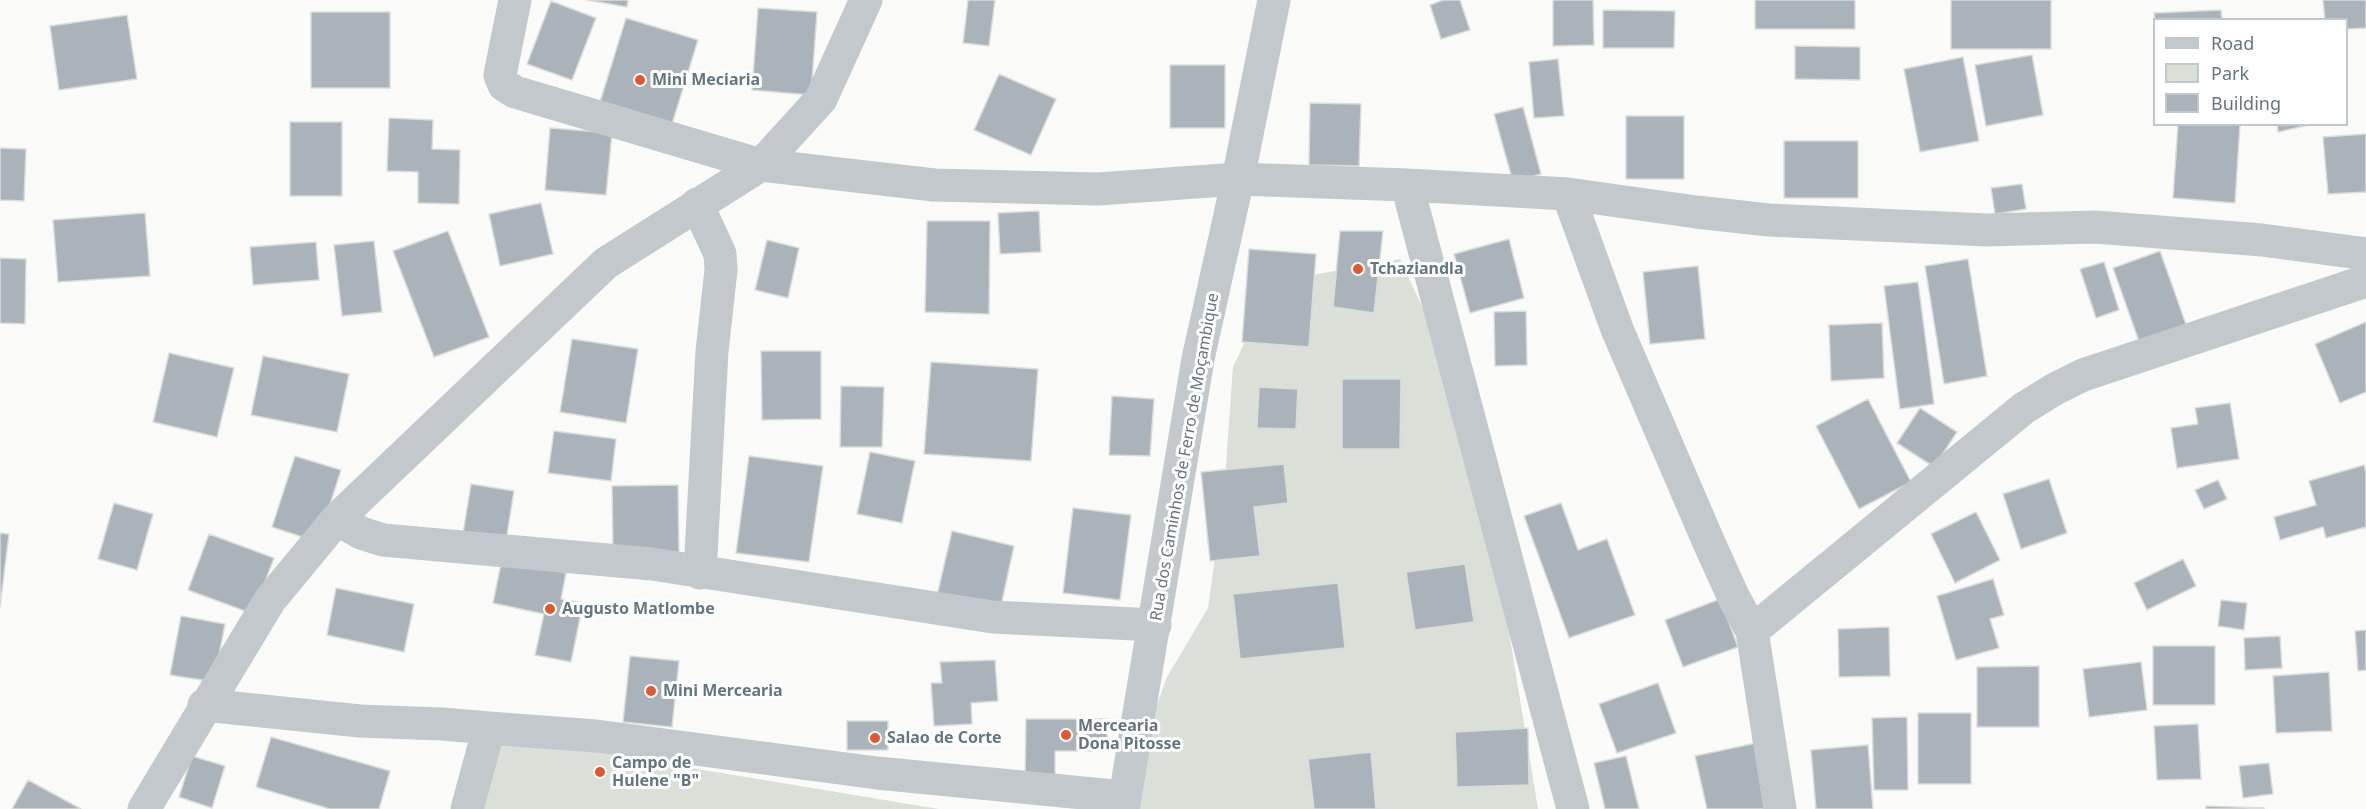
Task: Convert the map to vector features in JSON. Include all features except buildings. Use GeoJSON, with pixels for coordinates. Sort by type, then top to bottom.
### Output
{"type":"FeatureCollection","features":[{"type":"Feature","properties":{"kind":"street"},"geometry":{"type":"LineString","coordinates":[[515,0],[500,75],[504,85],[515,92],[761,165],[934,185],[1098,189],[1238,179],[1407,185],[1568,194],[1769,220],[1987,230],[2095,227],[2262,240],[2366,254]]}},
{"type":"Feature","properties":{"kind":"street"},"geometry":{"type":"LineString","coordinates":[[144,809],[204,705],[270,600],[337,519],[606,263],[761,165],[821,99],[866,0]]}},
{"type":"Feature","properties":{"kind":"street","name":"Rua dos Caminhos de Ferro de Moçambique"},"geometry":{"type":"LineString","coordinates":[[1123,803],[1155,625],[1198,359],[1238,179],[1274,0]]}},
{"type":"Feature","properties":{"kind":"street"},"geometry":{"type":"LineString","coordinates":[[1407,185],[1573,809]]}},
{"type":"Feature","properties":{"kind":"street"},"geometry":{"type":"LineString","coordinates":[[1568,194],[1617,329],[1710,545],[1752,631],[1780,809]]}},
{"type":"Feature","properties":{"kind":"street"},"geometry":{"type":"LineString","coordinates":[[697,204],[720,254],[721,270],[712,351],[700,573]]}},
{"type":"Feature","properties":{"kind":"street"},"geometry":{"type":"LineString","coordinates":[[1752,631],[2024,408],[2055,389],[2084,375],[2366,281]]}},
{"type":"Feature","properties":{"kind":"street"},"geometry":{"type":"LineString","coordinates":[[337,519],[361,533],[383,540],[652,564],[700,573],[767,580],[993,617],[1155,625]]}},
{"type":"Feature","properties":{"kind":"street"},"geometry":{"type":"LineString","coordinates":[[204,705],[360,721],[442,723],[596,736],[1123,803]]}},
{"type":"Feature","properties":{"kind":"street"},"geometry":{"type":"LineString","coordinates":[[467,809],[489,728]]}},
{"type":"Feature","properties":{"kind":"green space"},"geometry":{"type":"Polygon","coordinates":[[[1400,259],[1431,326],[1461,452],[1500,577],[1538,809],[1101,809],[1136,762],[1167,677],[1208,608],[1224,494],[1233,367],[1274,282],[1400,259]]]}},
{"type":"Feature","properties":{"kind":"green space","name":"Campo de Hulene \"B\""},"geometry":{"type":"Polygon","coordinates":[[[492,735],[939,809],[479,809],[492,735]]]}},
{"type":"Feature","properties":{"kind":"place","name":"Mini Meciaria"},"geometry":{"type":"Point","coordinates":[640,80]}},
{"type":"Feature","properties":{"kind":"place","name":"Tchaziandla"},"geometry":{"type":"Point","coordinates":[1358,269]}},
{"type":"Feature","properties":{"kind":"place","name":"Augusto Matlombe"},"geometry":{"type":"Point","coordinates":[550,609]}},
{"type":"Feature","properties":{"kind":"place","name":"Mini Mercearia"},"geometry":{"type":"Point","coordinates":[651,691]}},
{"type":"Feature","properties":{"kind":"place","name":"Mercearia Dona Pitosse"},"geometry":{"type":"Point","coordinates":[1066,735]}},
{"type":"Feature","properties":{"kind":"place","name":"Salao de Corte"},"geometry":{"type":"Point","coordinates":[875,738]}},
{"type":"Feature","properties":{"kind":"place","name":"Campo de Hulene \"B\""},"geometry":{"type":"Point","coordinates":[600,772]}}]}
